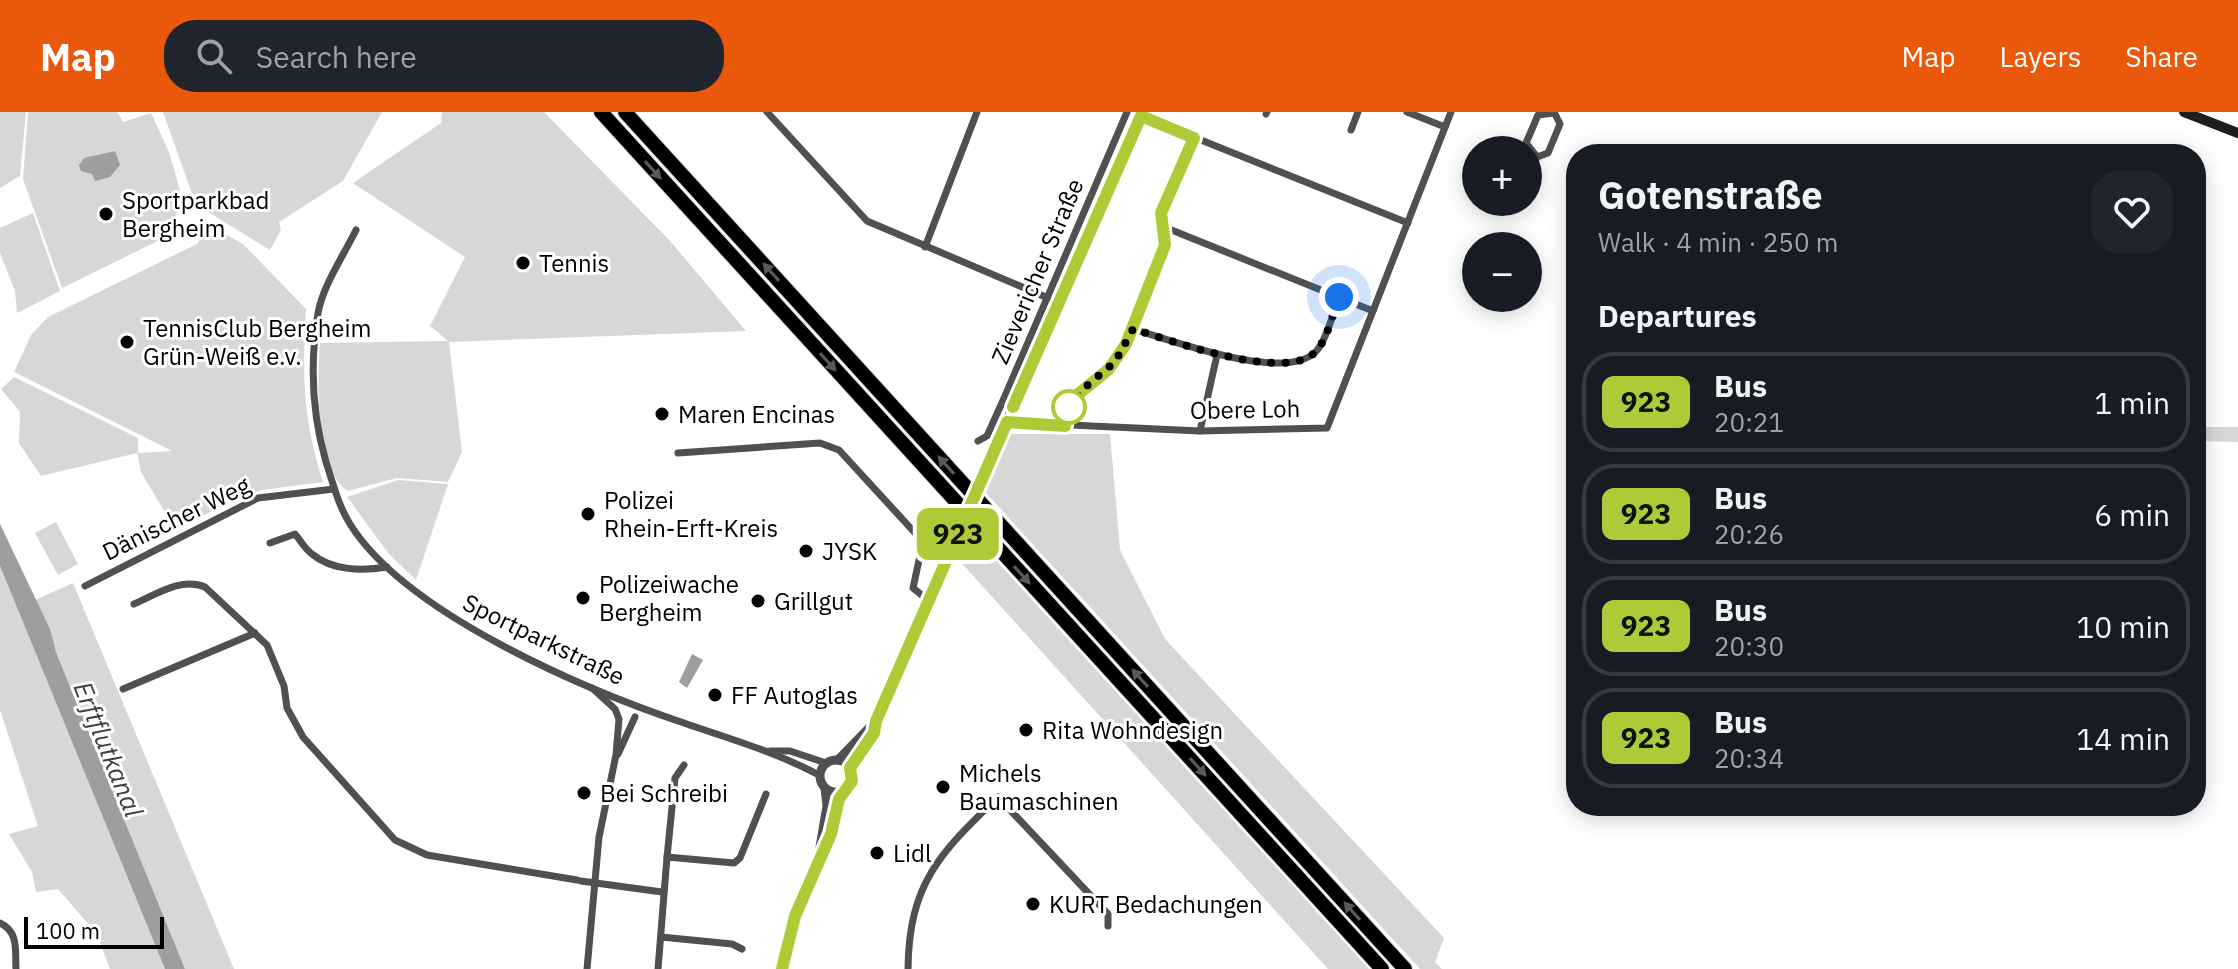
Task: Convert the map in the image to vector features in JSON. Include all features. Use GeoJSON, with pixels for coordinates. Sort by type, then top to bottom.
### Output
{"type":"FeatureCollection","features":[{"type":"Feature","properties":{"kind":"highway"},"geometry":{"type":"LineString","coordinates":[[601,112],[1382,969]]}},
{"type":"Feature","properties":{"kind":"highway"},"geometry":{"type":"LineString","coordinates":[[625,112],[1405,969]]}},
{"type":"Feature","properties":{"kind":"main road"},"geometry":{"type":"LineString","coordinates":[[2184,112],[2238,133]]}},
{"type":"Feature","properties":{"kind":"street"},"geometry":{"type":"LineString","coordinates":[[767,112],[867,221],[1048,298]]}},
{"type":"Feature","properties":{"kind":"street"},"geometry":{"type":"LineString","coordinates":[[925,247],[977,112]]}},
{"type":"Feature","properties":{"kind":"street","name":"Zievericher Straße"},"geometry":{"type":"LineString","coordinates":[[978,441],[987,436],[1127,112]]}},
{"type":"Feature","properties":{"kind":"street"},"geometry":{"type":"LineString","coordinates":[[1351,130],[1358,112]]}},
{"type":"Feature","properties":{"kind":"street"},"geometry":{"type":"LineString","coordinates":[[1407,112],[1445,127]]}},
{"type":"Feature","properties":{"kind":"street","name":"Obere Loh"},"geometry":{"type":"LineString","coordinates":[[1007,422],[1200,431],[1327,428],[1451,112]]}},
{"type":"Feature","properties":{"kind":"street"},"geometry":{"type":"LineString","coordinates":[[1529,136],[1538,115],[1554,112],[1560,124],[1548,153],[1542,155]]}},
{"type":"Feature","properties":{"kind":"street"},"geometry":{"type":"LineString","coordinates":[[1142,114],[1194,138],[1408,223]]}},
{"type":"Feature","properties":{"kind":"street","name":"Zievericher Straße"},"geometry":{"type":"LineString","coordinates":[[850,768],[874,733],[876,721],[1142,114]]}},
{"type":"Feature","properties":{"kind":"street"},"geometry":{"type":"LineString","coordinates":[[1065,426],[1070,404],[1115,362],[1133,329],[1165,245],[1161,213],[1194,138]]}},
{"type":"Feature","properties":{"kind":"street"},"geometry":{"type":"LineString","coordinates":[[1164,227],[1373,311]]}},
{"type":"Feature","properties":{"kind":"street","name":"Sportparkstraße"},"geometry":{"type":"LineString","coordinates":[[356,230],[318,311],[312,392],[320,441],[334,489],[351,525],[387,567],[440,610],[471,629],[587,684],[675,720],[770,751],[819,775]]}},
{"type":"Feature","properties":{"kind":"street"},"geometry":{"type":"LineString","coordinates":[[1133,329],[1253,363],[1305,358],[1318,351],[1339,297]]}},
{"type":"Feature","properties":{"kind":"street"},"geometry":{"type":"LineString","coordinates":[[1200,431],[1217,355]]}},
{"type":"Feature","properties":{"kind":"street"},"geometry":{"type":"LineString","coordinates":[[678,453],[820,443],[839,450],[916,534],[921,551],[913,588],[929,601]]}},
{"type":"Feature","properties":{"kind":"street","name":"Dänischer Weg"},"geometry":{"type":"LineString","coordinates":[[85,586],[258,498],[334,489]]}},
{"type":"Feature","properties":{"kind":"street"},"geometry":{"type":"LineString","coordinates":[[270,543],[295,534],[308,551],[322,562],[364,571],[387,567]]}},
{"type":"Feature","properties":{"kind":"street"},"geometry":{"type":"LineString","coordinates":[[134,604],[192,582],[205,587],[267,645],[284,686],[287,708],[303,737],[395,840],[408,848],[427,855],[662,892]]}},
{"type":"Feature","properties":{"kind":"street"},"geometry":{"type":"LineString","coordinates":[[123,689],[255,633]]}},
{"type":"Feature","properties":{"kind":"street"},"geometry":{"type":"LineString","coordinates":[[587,684],[615,709],[619,719],[616,755],[606,796],[594,883],[587,969]]}},
{"type":"Feature","properties":{"kind":"street"},"geometry":{"type":"LineString","coordinates":[[616,755],[635,717]]}},
{"type":"Feature","properties":{"kind":"street"},"geometry":{"type":"LineString","coordinates":[[782,969],[795,916],[819,853],[827,806],[825,788],[819,775],[826,763],[838,760],[876,721]]}},
{"type":"Feature","properties":{"kind":"street","name":"Sportparkstraße"},"geometry":{"type":"LineString","coordinates":[[770,751],[790,751],[826,763]]}},
{"type":"Feature","properties":{"kind":"street"},"geometry":{"type":"LineString","coordinates":[[819,853],[831,834],[843,791],[852,781],[850,768],[838,760]]}},
{"type":"Feature","properties":{"kind":"street"},"geometry":{"type":"LineString","coordinates":[[658,969],[662,892],[675,778],[684,765]]}},
{"type":"Feature","properties":{"kind":"street"},"geometry":{"type":"LineString","coordinates":[[825,788],[843,791]]}},
{"type":"Feature","properties":{"kind":"street"},"geometry":{"type":"LineString","coordinates":[[667,857],[734,863],[740,858],[766,794]]}},
{"type":"Feature","properties":{"kind":"street"},"geometry":{"type":"LineString","coordinates":[[908,969],[909,923],[920,890],[973,822],[998,797],[1108,914],[1108,926]]}},
{"type":"Feature","properties":{"kind":"street"},"geometry":{"type":"LineString","coordinates":[[0,923],[11,928],[14,936],[16,969]]}},
{"type":"Feature","properties":{"kind":"street"},"geometry":{"type":"LineString","coordinates":[[661,937],[732,944],[742,949]]}},
{"type":"Feature","properties":{"kind":"shaded area"},"geometry":{"type":"Polygon","coordinates":[[[0,112],[26,112],[20,176],[0,188],[0,112]]]}},
{"type":"Feature","properties":{"kind":"shaded area","name":"Sportparkbad Bergheim"},"geometry":{"type":"Polygon","coordinates":[[[28,112],[117,112],[123,122],[151,113],[169,152],[180,190],[172,234],[62,288],[23,179],[28,112]]]}},
{"type":"Feature","properties":{"kind":"shaded area"},"geometry":{"type":"Polygon","coordinates":[[[163,112],[382,112],[343,181],[279,222],[281,230],[270,250],[205,210],[191,191],[163,112]]]}},
{"type":"Feature","properties":{"kind":"shaded area"},"geometry":{"type":"Polygon","coordinates":[[[442,112],[544,112],[671,242],[746,331],[449,342],[462,452],[448,482],[397,478],[348,491],[337,480],[324,444],[318,378],[320,343],[448,341],[430,326],[465,257],[353,183],[441,123],[442,112]]]}},
{"type":"Feature","properties":{"kind":"shaded area"},"geometry":{"type":"Polygon","coordinates":[[[115,151],[120,165],[110,177],[95,181],[92,174],[81,171],[79,165],[84,158],[115,151]]]}},
{"type":"Feature","properties":{"kind":"shaded area"},"geometry":{"type":"Polygon","coordinates":[[[33,213],[60,291],[17,313],[15,291],[0,253],[0,228],[33,213]]]}},
{"type":"Feature","properties":{"kind":"shaded area"},"geometry":{"type":"Polygon","coordinates":[[[209,225],[243,244],[306,309],[306,397],[311,438],[323,482],[262,490],[232,500],[176,531],[141,472],[137,453],[41,476],[19,443],[20,412],[1,389],[14,377],[138,438],[138,453],[172,451],[14,372],[31,335],[48,317],[197,244],[209,225]]]}},
{"type":"Feature","properties":{"kind":"shaded area"},"geometry":{"type":"Polygon","coordinates":[[[2206,427],[2238,427],[2238,442],[2206,441],[2206,427]]]}},
{"type":"Feature","properties":{"kind":"shaded area"},"geometry":{"type":"Polygon","coordinates":[[[1011,434],[1110,434],[1120,550],[1165,639],[1444,938],[1435,962],[1442,969],[1420,969],[986,493],[1011,434]]]}},
{"type":"Feature","properties":{"kind":"shaded area"},"geometry":{"type":"Polygon","coordinates":[[[398,480],[448,484],[416,580],[389,554],[347,497],[398,480]]]}},
{"type":"Feature","properties":{"kind":"shaded area"},"geometry":{"type":"Polygon","coordinates":[[[56,522],[78,564],[58,575],[35,533],[56,522]]]}},
{"type":"Feature","properties":{"kind":"shaded area"},"geometry":{"type":"Polygon","coordinates":[[[0,524],[50,629],[56,652],[185,969],[165,969],[0,566],[0,524]]]}},
{"type":"Feature","properties":{"kind":"shaded area"},"geometry":{"type":"Polygon","coordinates":[[[972,534],[1369,969],[1328,969],[958,559],[972,534]]]}},
{"type":"Feature","properties":{"kind":"shaded area"},"geometry":{"type":"Polygon","coordinates":[[[0,566],[165,969],[110,969],[97,934],[58,889],[36,892],[32,872],[9,834],[38,826],[0,710],[0,566]]]}},
{"type":"Feature","properties":{"kind":"shaded area"},"geometry":{"type":"Polygon","coordinates":[[[73,583],[234,969],[185,969],[35,600],[73,583]]]}},
{"type":"Feature","properties":{"kind":"shaded area"},"geometry":{"type":"Polygon","coordinates":[[[692,654],[703,660],[687,688],[679,682],[692,654]]]}},
{"type":"Feature","properties":{"kind":"bus line","name":"923"},"geometry":{"type":"LineString","coordinates":[[782,969],[795,916],[819,853],[831,834],[835,808],[852,781],[850,768],[874,733],[876,721],[1007,422],[1024,426],[1065,426],[1067,410],[1076,396],[1120,356],[1165,245],[1161,213],[1194,138],[1141,116],[1013,407]]}},
{"type":"Feature","properties":{"kind":"place","name":"Sportparkbad Bergheim"},"geometry":{"type":"Point","coordinates":[106,214]}},
{"type":"Feature","properties":{"kind":"place","name":"Tennis"},"geometry":{"type":"Point","coordinates":[523,263]}},
{"type":"Feature","properties":{"kind":"place","name":"TennisClub Bergheim Grün-Weiß e.v."},"geometry":{"type":"Point","coordinates":[127,342]}},
{"type":"Feature","properties":{"kind":"place","name":"Maren Encinas"},"geometry":{"type":"Point","coordinates":[662,414]}},
{"type":"Feature","properties":{"kind":"place","name":"Polizei Rhein-Erft-Kreis"},"geometry":{"type":"Point","coordinates":[588,514]}},
{"type":"Feature","properties":{"kind":"place","name":"JYSK"},"geometry":{"type":"Point","coordinates":[806,551]}},
{"type":"Feature","properties":{"kind":"place","name":"Polizeiwache Bergheim"},"geometry":{"type":"Point","coordinates":[583,598]}},
{"type":"Feature","properties":{"kind":"place","name":"Grillgut"},"geometry":{"type":"Point","coordinates":[758,601]}},
{"type":"Feature","properties":{"kind":"place","name":"FF Autoglas"},"geometry":{"type":"Point","coordinates":[715,695]}},
{"type":"Feature","properties":{"kind":"place","name":"Rita Wohndesign"},"geometry":{"type":"Point","coordinates":[1026,730]}},
{"type":"Feature","properties":{"kind":"place","name":"Michels Baumaschinen"},"geometry":{"type":"Point","coordinates":[943,787]}},
{"type":"Feature","properties":{"kind":"place","name":"Bei Schreibi"},"geometry":{"type":"Point","coordinates":[584,793]}},
{"type":"Feature","properties":{"kind":"place","name":"Lidl"},"geometry":{"type":"Point","coordinates":[877,853]}},
{"type":"Feature","properties":{"kind":"place","name":"KURT Bedachungen"},"geometry":{"type":"Point","coordinates":[1033,904]}},
{"type":"Feature","properties":{"kind":"route"},"geometry":{"type":"LineString","coordinates":[[1069,407],[1083,389],[1120,356],[1133,329],[1253,363],[1305,358],[1318,351],[1339,297]]}},
{"type":"Feature","properties":{"kind":"water label","name":"Erftflutkanal"},"geometry":{"type":"Point","coordinates":[109,749]}}]}
